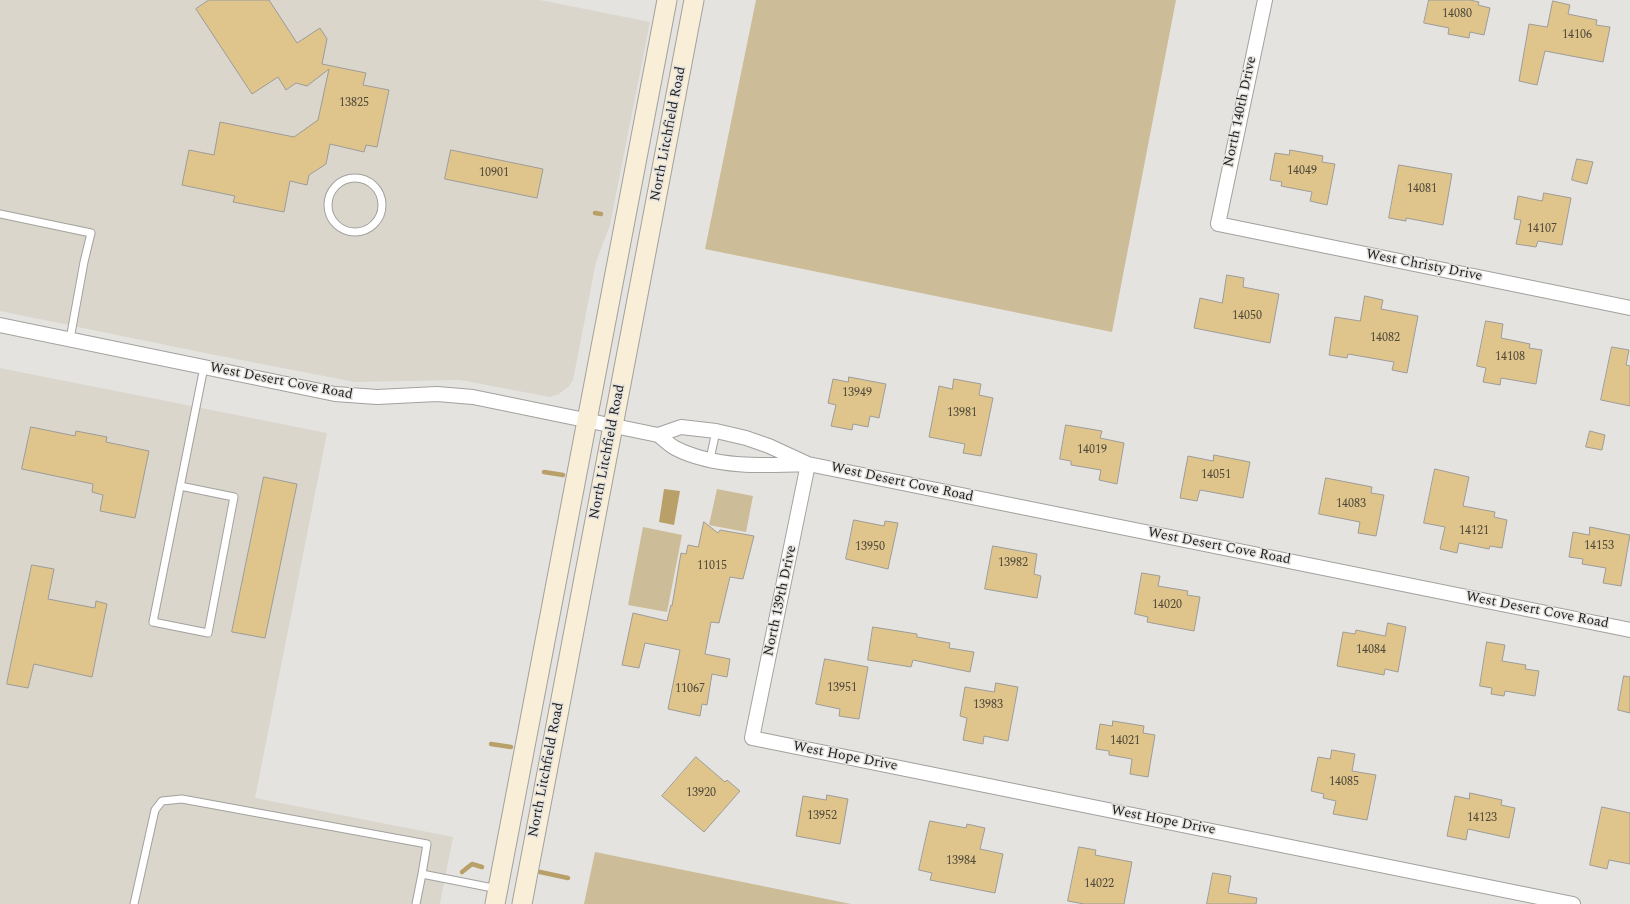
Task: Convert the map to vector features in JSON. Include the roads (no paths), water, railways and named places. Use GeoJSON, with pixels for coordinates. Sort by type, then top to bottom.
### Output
{"type":"FeatureCollection","features":[{"type":"Feature","properties":{"kind":"main road","name":"North Litchfield Road"},"geometry":{"type":"LineString","coordinates":[[499,899],[643,120],[667,0]]}},
{"type":"Feature","properties":{"kind":"main road","name":"North Litchfield Road"},"geometry":{"type":"LineString","coordinates":[[522,904],[694,0]]}},
{"type":"Feature","properties":{"kind":"main road"},"geometry":{"type":"LineString","coordinates":[[643,120],[652,126],[656,136],[647,188],[656,205]]}},
{"type":"Feature","properties":{"kind":"street","name":"North 140th Drive"},"geometry":{"type":"LineString","coordinates":[[1218,224],[1265,0]]}},
{"type":"Feature","properties":{"kind":"street","name":"West Christy Drive"},"geometry":{"type":"LineString","coordinates":[[1218,224],[1630,308]]}},
{"type":"Feature","properties":{"kind":"street","name":"West Desert Cove Road"},"geometry":{"type":"LineString","coordinates":[[0,325],[343,395],[377,397],[413,394],[461,396],[658,435],[674,447],[694,456],[739,464],[764,466],[808,464]]}},
{"type":"Feature","properties":{"kind":"street","name":"West Desert Cove Road"},"geometry":{"type":"LineString","coordinates":[[658,435],[681,427],[716,431],[746,438],[769,446],[808,464],[1630,630]]}},
{"type":"Feature","properties":{"kind":"street","name":"North 139th Drive"},"geometry":{"type":"LineString","coordinates":[[752,738],[808,464]]}},
{"type":"Feature","properties":{"kind":"street","name":"West Hope Drive"},"geometry":{"type":"LineString","coordinates":[[752,738],[1574,904]]}},
{"type":"Feature","properties":{"kind":"lane"},"geometry":{"type":"LineString","coordinates":[[353,178],[362,179],[377,189],[381,197],[381,211],[376,223],[360,232],[352,232],[343,229],[336,224],[328,209],[328,200],[337,185],[345,180],[353,178]]}},
{"type":"Feature","properties":{"kind":"lane"},"geometry":{"type":"LineString","coordinates":[[0,214],[91,233],[84,262],[70,339]]}},
{"type":"Feature","properties":{"kind":"lane"},"geometry":{"type":"LineString","coordinates":[[180,486],[234,497],[208,633],[153,622],[180,486],[204,367]]}},
{"type":"Feature","properties":{"kind":"lane"},"geometry":{"type":"LineString","coordinates":[[710,459],[716,431]]}},
{"type":"Feature","properties":{"kind":"lane"},"geometry":{"type":"LineString","coordinates":[[134,904],[155,810],[162,801],[182,799],[427,844],[416,904]]}},
{"type":"Feature","properties":{"kind":"lane"},"geometry":{"type":"LineString","coordinates":[[422,874],[499,899]]}},
{"type":"Feature","properties":{"kind":"waterway"},"geometry":{"type":"LineString","coordinates":[[595,213],[601,214]]}},
{"type":"Feature","properties":{"kind":"waterway"},"geometry":{"type":"LineString","coordinates":[[544,472],[563,475]]}},
{"type":"Feature","properties":{"kind":"waterway"},"geometry":{"type":"LineString","coordinates":[[491,744],[511,747]]}},
{"type":"Feature","properties":{"kind":"waterway"},"geometry":{"type":"LineString","coordinates":[[462,872],[472,864],[482,867]]}},
{"type":"Feature","properties":{"kind":"waterway"},"geometry":{"type":"LineString","coordinates":[[540,872],[568,878]]}}]}
